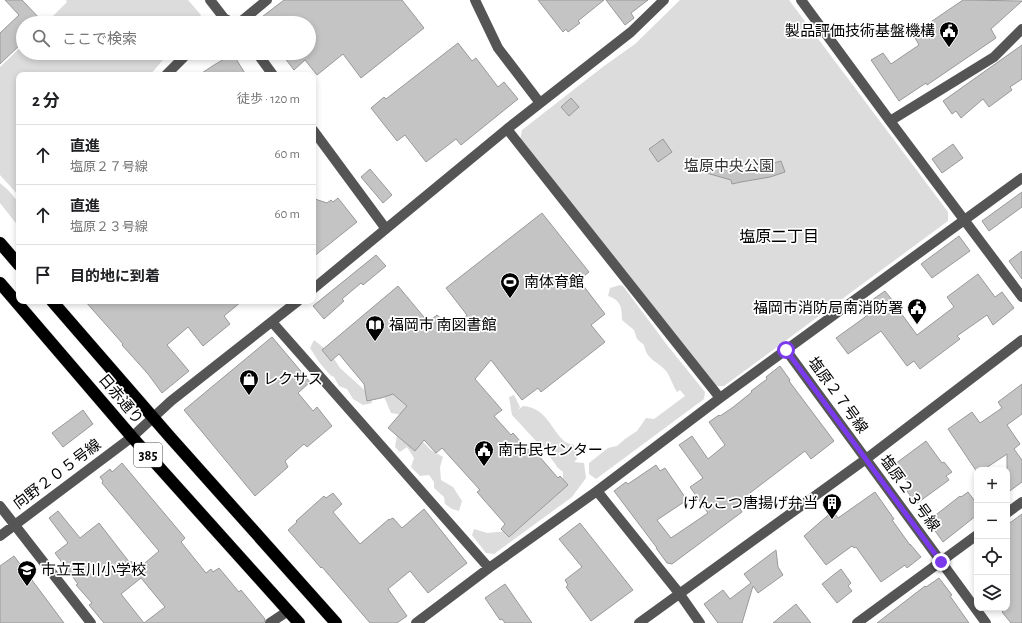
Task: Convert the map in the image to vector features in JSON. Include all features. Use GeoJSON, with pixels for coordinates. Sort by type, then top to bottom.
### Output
{"type":"FeatureCollection","features":[{"type":"Feature","properties":{"kind":"highway"},"geometry":{"type":"LineString","coordinates":[[0,243],[16,261]]}},
{"type":"Feature","properties":{"kind":"highway","name":"日赤通り"},"geometry":{"type":"LineString","coordinates":[[0,283],[16,300]]}},
{"type":"Feature","properties":{"kind":"highway","name":"日赤通り"},"geometry":{"type":"LineString","coordinates":[[20,304],[132,436],[299,623]]}},
{"type":"Feature","properties":{"kind":"highway","name":"日赤通り"},"geometry":{"type":"LineString","coordinates":[[55,304],[336,623]]}},
{"type":"Feature","properties":{"kind":"street"},"geometry":{"type":"LineString","coordinates":[[210,0],[222,16]]}},
{"type":"Feature","properties":{"kind":"street"},"geometry":{"type":"LineString","coordinates":[[248,16],[267,0]]}},
{"type":"Feature","properties":{"kind":"street"},"geometry":{"type":"LineString","coordinates":[[475,0],[498,48],[540,103]]}},
{"type":"Feature","properties":{"kind":"street"},"geometry":{"type":"LineString","coordinates":[[316,287],[507,128],[631,32],[664,0]]}},
{"type":"Feature","properties":{"kind":"street"},"geometry":{"type":"LineString","coordinates":[[801,0],[1022,297]]}},
{"type":"Feature","properties":{"kind":"street"},"geometry":{"type":"LineString","coordinates":[[890,121],[994,57],[1022,28]]}},
{"type":"Feature","properties":{"kind":"street"},"geometry":{"type":"LineString","coordinates":[[169,72],[181,60]]}},
{"type":"Feature","properties":{"kind":"street"},"geometry":{"type":"LineString","coordinates":[[262,60],[271,72]]}},
{"type":"Feature","properties":{"kind":"street"},"geometry":{"type":"LineString","coordinates":[[507,128],[720,398]]}},
{"type":"Feature","properties":{"kind":"street"},"geometry":{"type":"LineString","coordinates":[[316,134],[386,229]]}},
{"type":"Feature","properties":{"kind":"street"},"geometry":{"type":"LineString","coordinates":[[416,623],[489,568],[597,491],[720,398],[1022,178]]}},
{"type":"Feature","properties":{"kind":"street","name":"向野２０５号線"},"geometry":{"type":"LineString","coordinates":[[0,536],[132,436],[153,417],[294,304]]}},
{"type":"Feature","properties":{"kind":"street"},"geometry":{"type":"LineString","coordinates":[[272,322],[489,568]]}},
{"type":"Feature","properties":{"kind":"street"},"geometry":{"type":"LineString","coordinates":[[639,623],[866,459],[1022,340]]}},
{"type":"Feature","properties":{"kind":"street","name":"塩原２７号線"},"geometry":{"type":"LineString","coordinates":[[786,350],[866,459]]}},
{"type":"Feature","properties":{"kind":"street","name":"塩原２３号線"},"geometry":{"type":"LineString","coordinates":[[866,459],[986,623]]}},
{"type":"Feature","properties":{"kind":"street"},"geometry":{"type":"LineString","coordinates":[[597,491],[679,593],[700,623]]}},
{"type":"Feature","properties":{"kind":"street"},"geometry":{"type":"LineString","coordinates":[[1010,511],[1022,502]]}},
{"type":"Feature","properties":{"kind":"street"},"geometry":{"type":"LineString","coordinates":[[0,506],[14,526],[91,623]]}},
{"type":"Feature","properties":{"kind":"street"},"geometry":{"type":"LineString","coordinates":[[857,623],[869,620],[941,562],[974,538]]}},
{"type":"Feature","properties":{"kind":"street"},"geometry":{"type":"LineString","coordinates":[[270,623],[288,611]]}},
{"type":"Feature","properties":{"kind":"green space"},"geometry":{"type":"Polygon","coordinates":[[[66,0],[188,0],[201,15],[53,16],[67,2],[66,0]]]}},
{"type":"Feature","properties":{"kind":"green space","name":"塩原中央公園"},"geometry":{"type":"Polygon","coordinates":[[[680,0],[789,0],[948,212],[948,221],[724,386],[716,386],[520,140],[522,130],[604,66],[635,44],[680,0]]]}},
{"type":"Feature","properties":{"kind":"green space"},"geometry":{"type":"Polygon","coordinates":[[[16,52],[16,60],[163,60],[153,72],[16,72],[16,193],[0,175],[0,67],[16,52]]]}},
{"type":"Feature","properties":{"kind":"green space"},"geometry":{"type":"Polygon","coordinates":[[[0,183],[16,199],[16,223],[0,203],[0,183]]]}},
{"type":"Feature","properties":{"kind":"green space"},"geometry":{"type":"Polygon","coordinates":[[[620,285],[623,286],[667,345],[705,392],[704,399],[596,479],[589,474],[589,463],[608,448],[617,446],[637,431],[646,418],[654,419],[685,396],[680,390],[677,392],[666,371],[650,358],[644,345],[637,339],[634,330],[622,320],[620,305],[616,300],[608,296],[610,288],[620,285]]]}},
{"type":"Feature","properties":{"kind":"green space"},"geometry":{"type":"Polygon","coordinates":[[[314,340],[331,354],[340,368],[370,395],[372,403],[363,405],[353,399],[347,389],[339,386],[334,377],[330,375],[319,362],[310,348],[314,340]]]}},
{"type":"Feature","properties":{"kind":"green space"},"geometry":{"type":"Polygon","coordinates":[[[390,385],[420,402],[403,415],[391,413],[382,392],[390,385]]]}},
{"type":"Feature","properties":{"kind":"green space"},"geometry":{"type":"Polygon","coordinates":[[[514,395],[520,407],[518,410],[523,406],[531,407],[537,410],[546,418],[564,441],[574,445],[577,459],[574,462],[584,463],[586,478],[572,497],[494,554],[486,553],[472,535],[474,529],[487,533],[507,531],[563,480],[563,472],[512,415],[509,397],[514,395]]]}},
{"type":"Feature","properties":{"kind":"green space"},"geometry":{"type":"Polygon","coordinates":[[[397,435],[420,439],[431,450],[443,457],[440,467],[441,480],[453,487],[462,501],[459,511],[452,509],[445,504],[444,497],[434,488],[434,482],[429,475],[420,476],[411,467],[414,458],[407,447],[400,452],[395,447],[397,435]]]}},
{"type":"Feature","properties":{"kind":"building"},"geometry":{"type":"Polygon","coordinates":[[[5,0],[22,0],[37,16],[18,16],[19,15],[5,0]]]}},
{"type":"Feature","properties":{"kind":"building"},"geometry":{"type":"Polygon","coordinates":[[[284,0],[402,0],[424,28],[361,78],[343,54],[317,75],[305,60],[316,60],[316,16],[263,16],[284,0]]]}},
{"type":"Feature","properties":{"kind":"building"},"geometry":{"type":"Polygon","coordinates":[[[538,0],[604,0],[578,21],[580,23],[568,32],[566,29],[563,32],[538,0]]]}},
{"type":"Feature","properties":{"kind":"building"},"geometry":{"type":"Polygon","coordinates":[[[606,0],[648,0],[631,13],[634,18],[625,25],[606,0]]]}},
{"type":"Feature","properties":{"kind":"building","name":"製品評価技術基盤機構"},"geometry":{"type":"Polygon","coordinates":[[[963,0],[1022,1],[991,29],[996,38],[927,85],[926,83],[899,101],[871,60],[883,53],[891,64],[919,45],[913,34],[963,0]]]}},
{"type":"Feature","properties":{"kind":"building"},"geometry":{"type":"Polygon","coordinates":[[[16,18],[16,49],[0,64],[0,33],[16,18]]]}},
{"type":"Feature","properties":{"kind":"building"},"geometry":{"type":"Polygon","coordinates":[[[458,43],[472,61],[476,58],[498,87],[504,82],[518,99],[461,145],[456,139],[426,162],[405,135],[397,141],[371,108],[384,97],[386,99],[458,43]]]}},
{"type":"Feature","properties":{"kind":"building"},"geometry":{"type":"Polygon","coordinates":[[[1022,45],[1022,79],[1010,87],[1012,90],[989,107],[983,99],[961,118],[956,111],[952,114],[943,101],[1022,45]]]}},
{"type":"Feature","properties":{"kind":"building"},"geometry":{"type":"Polygon","coordinates":[[[223,60],[237,60],[244,72],[204,72],[223,60]]]}},
{"type":"Feature","properties":{"kind":"building"},"geometry":{"type":"Polygon","coordinates":[[[286,60],[305,60],[294,70],[286,60]]]}},
{"type":"Feature","properties":{"kind":"building"},"geometry":{"type":"Polygon","coordinates":[[[571,98],[579,107],[569,116],[561,107],[571,98]]]}},
{"type":"Feature","properties":{"kind":"building"},"geometry":{"type":"Polygon","coordinates":[[[663,139],[672,152],[658,162],[649,149],[663,139]]]}},
{"type":"Feature","properties":{"kind":"building"},"geometry":{"type":"Polygon","coordinates":[[[953,144],[963,158],[942,173],[932,159],[953,144]]]}},
{"type":"Feature","properties":{"kind":"building"},"geometry":{"type":"Polygon","coordinates":[[[781,161],[785,172],[770,177],[732,184],[731,180],[703,172],[707,162],[741,172],[781,161]]]}},
{"type":"Feature","properties":{"kind":"building"},"geometry":{"type":"Polygon","coordinates":[[[370,169],[392,195],[383,203],[361,177],[370,169]]]}},
{"type":"Feature","properties":{"kind":"building"},"geometry":{"type":"Polygon","coordinates":[[[1022,192],[1022,207],[989,231],[982,221],[1022,192]]]}},
{"type":"Feature","properties":{"kind":"building"},"geometry":{"type":"Polygon","coordinates":[[[338,198],[357,222],[316,255],[316,199],[327,203],[331,200],[333,202],[338,198]]]}},
{"type":"Feature","properties":{"kind":"building"},"geometry":{"type":"Polygon","coordinates":[[[542,213],[589,272],[579,280],[605,314],[591,325],[605,342],[541,392],[538,388],[522,400],[491,360],[475,379],[502,410],[494,416],[511,435],[513,433],[528,450],[531,447],[558,478],[560,476],[568,485],[509,537],[501,529],[505,524],[477,492],[480,490],[442,448],[436,453],[424,440],[415,451],[388,428],[407,406],[393,394],[367,401],[364,384],[339,354],[331,361],[322,350],[398,286],[428,322],[437,315],[451,328],[467,315],[446,288],[542,213]]]}},
{"type":"Feature","properties":{"kind":"building"},"geometry":{"type":"Polygon","coordinates":[[[959,236],[970,251],[932,278],[921,264],[959,236]]]}},
{"type":"Feature","properties":{"kind":"building"},"geometry":{"type":"Polygon","coordinates":[[[1022,251],[1022,279],[1009,261],[1022,251]]]}},
{"type":"Feature","properties":{"kind":"building"},"geometry":{"type":"Polygon","coordinates":[[[376,255],[386,266],[363,285],[361,283],[342,299],[344,301],[324,319],[313,306],[376,255]]]}},
{"type":"Feature","properties":{"kind":"building"},"geometry":{"type":"Polygon","coordinates":[[[978,274],[995,297],[1002,292],[1014,308],[993,325],[987,315],[957,336],[960,339],[920,369],[914,361],[907,366],[881,331],[848,354],[836,338],[868,315],[862,307],[885,291],[917,335],[954,307],[947,297],[978,274]]]}},
{"type":"Feature","properties":{"kind":"building"},"geometry":{"type":"Polygon","coordinates":[[[88,304],[238,304],[224,316],[230,324],[203,346],[188,327],[167,345],[189,371],[162,393],[148,374],[122,345],[123,344],[88,304]]]}},
{"type":"Feature","properties":{"kind":"building","name":"レクサス"},"geometry":{"type":"Polygon","coordinates":[[[272,337],[310,382],[298,393],[313,411],[317,407],[332,426],[307,447],[304,444],[285,461],[288,467],[255,496],[184,410],[272,337]]]}},
{"type":"Feature","properties":{"kind":"building"},"geometry":{"type":"Polygon","coordinates":[[[780,366],[790,380],[789,381],[834,441],[811,459],[805,451],[750,493],[753,497],[739,507],[742,512],[672,564],[667,563],[614,491],[626,482],[628,484],[656,465],[660,471],[665,468],[687,500],[657,520],[671,538],[708,513],[690,487],[703,478],[679,445],[692,436],[708,459],[725,445],[709,422],[732,408],[767,379],[766,377],[780,366]]]}},
{"type":"Feature","properties":{"kind":"building"},"geometry":{"type":"Polygon","coordinates":[[[1022,384],[1022,414],[1007,425],[1020,444],[1014,449],[1022,460],[1022,482],[1010,491],[1010,467],[1007,467],[1007,454],[988,467],[974,468],[948,429],[972,412],[980,423],[1002,408],[998,402],[1022,384]]]}},
{"type":"Feature","properties":{"kind":"building"},"geometry":{"type":"Polygon","coordinates":[[[83,410],[93,424],[63,447],[52,433],[83,410]]]}},
{"type":"Feature","properties":{"kind":"building"},"geometry":{"type":"Polygon","coordinates":[[[926,441],[942,463],[944,462],[952,472],[946,476],[949,480],[916,504],[907,491],[911,487],[895,464],[926,441]]]}},
{"type":"Feature","properties":{"kind":"building"},"geometry":{"type":"Polygon","coordinates":[[[122,463],[185,538],[181,542],[206,573],[211,569],[213,572],[219,568],[239,592],[241,590],[265,619],[264,623],[144,623],[104,623],[89,605],[92,603],[76,585],[78,584],[55,553],[68,543],[49,518],[58,511],[80,538],[99,523],[130,563],[131,561],[138,569],[159,551],[102,483],[103,481],[100,477],[110,469],[112,472],[122,463]],[[141,578],[121,594],[144,623],[165,607],[141,578]]]}},
{"type":"Feature","properties":{"kind":"building"},"geometry":{"type":"Polygon","coordinates":[[[875,492],[894,519],[892,520],[910,545],[921,557],[907,568],[905,565],[881,582],[856,547],[854,548],[852,546],[826,565],[804,536],[833,511],[838,518],[875,492]]]}},
{"type":"Feature","properties":{"kind":"building"},"geometry":{"type":"Polygon","coordinates":[[[968,492],[974,500],[974,517],[943,542],[928,521],[960,496],[961,497],[968,492]]]}},
{"type":"Feature","properties":{"kind":"building"},"geometry":{"type":"Polygon","coordinates":[[[333,493],[342,504],[333,512],[360,544],[389,519],[393,518],[402,528],[424,509],[467,563],[428,593],[410,571],[388,589],[407,616],[397,623],[370,623],[288,530],[324,496],[326,498],[333,493]]]}},
{"type":"Feature","properties":{"kind":"building"},"geometry":{"type":"Polygon","coordinates":[[[1022,514],[1022,623],[1011,623],[1002,612],[1010,611],[1010,523],[1022,514]]]}},
{"type":"Feature","properties":{"kind":"building"},"geometry":{"type":"Polygon","coordinates":[[[580,523],[633,590],[591,621],[566,587],[568,585],[565,580],[582,567],[559,539],[580,523]]]}},
{"type":"Feature","properties":{"kind":"building"},"geometry":{"type":"Polygon","coordinates":[[[776,550],[778,567],[783,575],[758,593],[753,586],[742,623],[718,623],[704,604],[723,590],[730,599],[751,583],[744,574],[776,550]]]}},
{"type":"Feature","properties":{"kind":"building","name":"市立玉川小学校"},"geometry":{"type":"Polygon","coordinates":[[[14,556],[64,623],[0,623],[0,566],[14,556]]]}},
{"type":"Feature","properties":{"kind":"building"},"geometry":{"type":"Polygon","coordinates":[[[841,569],[851,583],[848,586],[852,591],[837,603],[822,584],[841,569]]]}},
{"type":"Feature","properties":{"kind":"building"},"geometry":{"type":"Polygon","coordinates":[[[939,578],[952,595],[950,596],[969,623],[877,623],[925,586],[926,587],[939,578]]]}},
{"type":"Feature","properties":{"kind":"building"},"geometry":{"type":"Polygon","coordinates":[[[505,584],[532,623],[505,623],[502,619],[500,620],[485,598],[505,584]]]}},
{"type":"Feature","properties":{"kind":"building"},"geometry":{"type":"Polygon","coordinates":[[[796,604],[811,623],[773,623],[796,604]]]}},
{"type":"Feature","properties":{"kind":"place","name":"製品評価技術基盤機構"},"geometry":{"type":"Point","coordinates":[949,48]}},
{"type":"Feature","properties":{"kind":"place","name":"南体育館"},"geometry":{"type":"Point","coordinates":[510,299]}},
{"type":"Feature","properties":{"kind":"place","name":"福岡市消防局南消防署"},"geometry":{"type":"Point","coordinates":[917,325]}},
{"type":"Feature","properties":{"kind":"place","name":"福岡市 南図書館"},"geometry":{"type":"Point","coordinates":[375,342]}},
{"type":"Feature","properties":{"kind":"place","name":"レクサス"},"geometry":{"type":"Point","coordinates":[249,396]}},
{"type":"Feature","properties":{"kind":"place","name":"南市民センター"},"geometry":{"type":"Point","coordinates":[484,467]}},
{"type":"Feature","properties":{"kind":"place","name":"げんこつ唐揚げ弁当"},"geometry":{"type":"Point","coordinates":[832,520]}},
{"type":"Feature","properties":{"kind":"place","name":"市立玉川小学校"},"geometry":{"type":"Point","coordinates":[27,587]}},
{"type":"Feature","properties":{"kind":"district","name":"塩原二丁目"},"geometry":{"type":"Point","coordinates":[779,236]}},
{"type":"Feature","properties":{"kind":"route"},"geometry":{"type":"LineString","coordinates":[[786,350],[941,562]]}}]}
